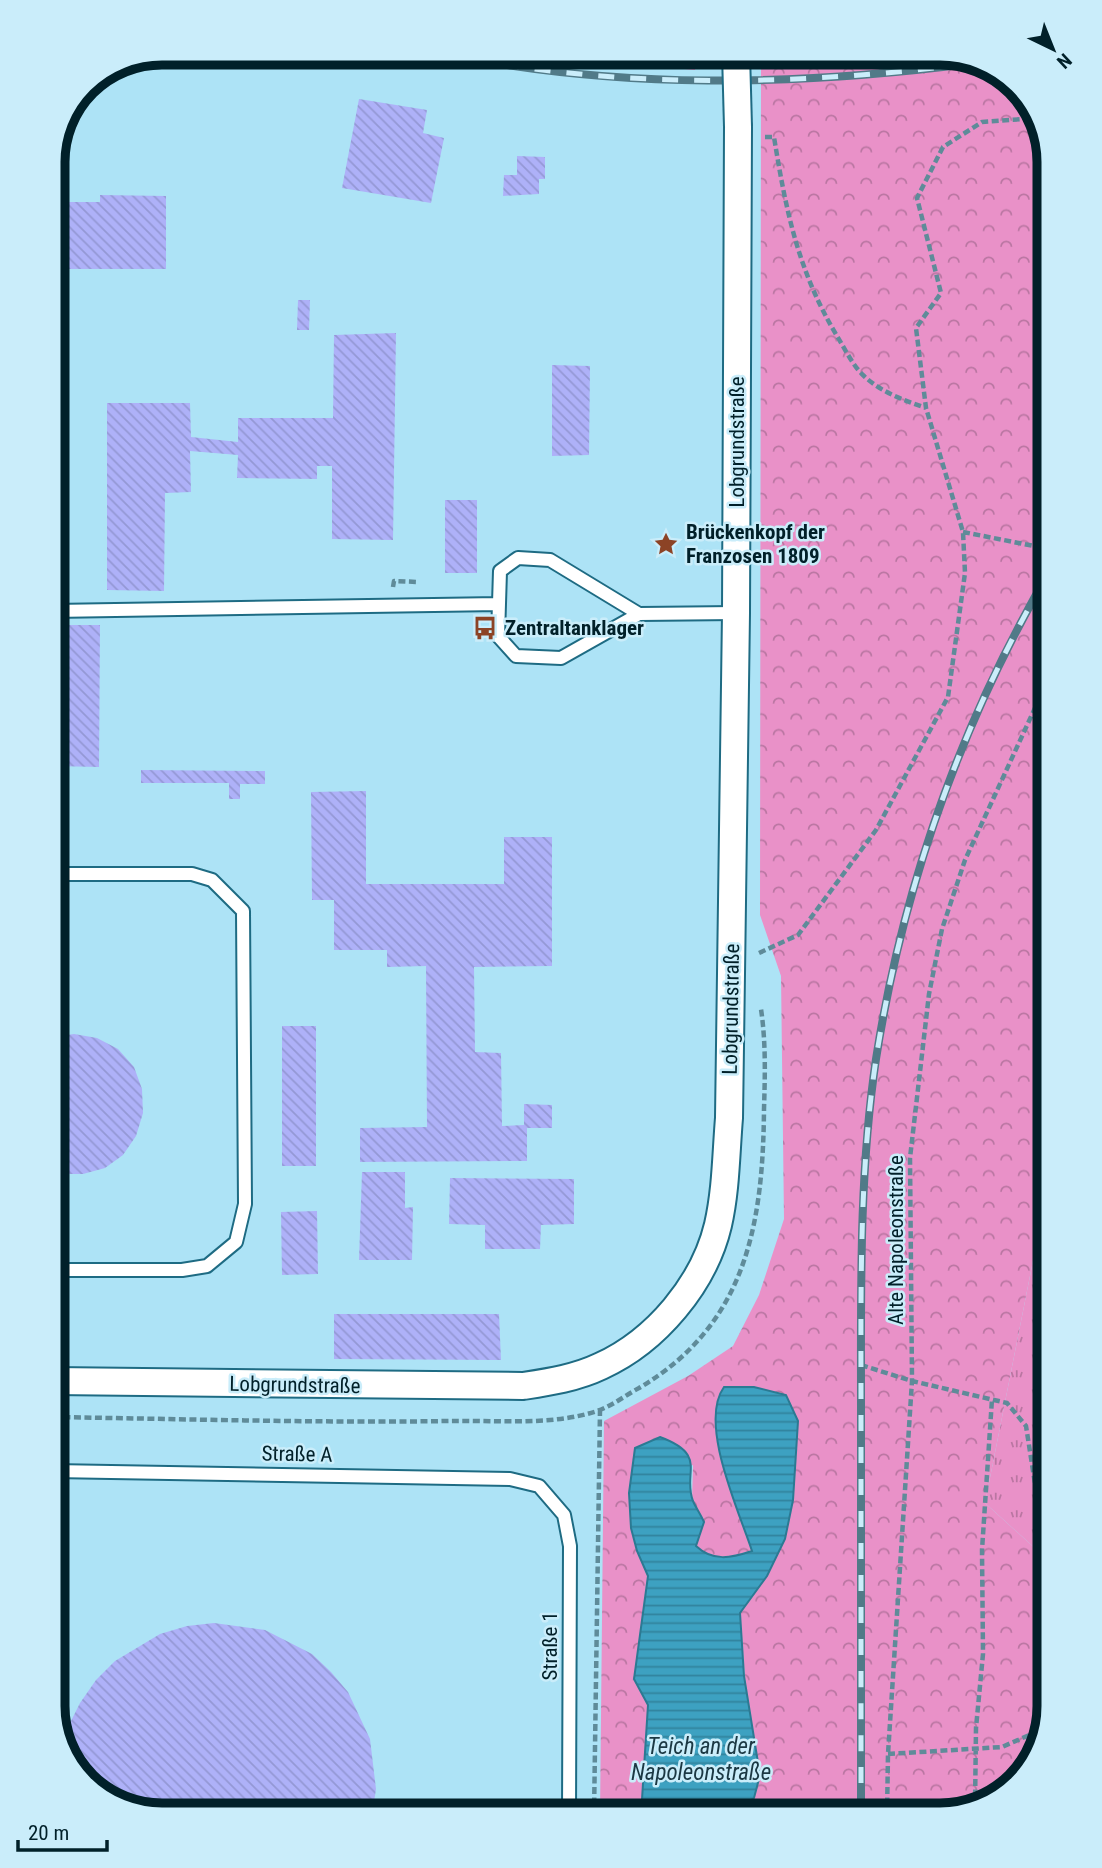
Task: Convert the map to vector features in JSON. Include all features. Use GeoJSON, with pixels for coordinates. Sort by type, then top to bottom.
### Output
{"type":"FeatureCollection","features":[{"type":"Feature","properties":{"kind":"street","name":"Lobgrundstraße"},"geometry":{"type":"LineString","coordinates":[[65,1381],[523,1386],[566,1378],[601,1366],[630,1349],[675,1307],[709,1254],[724,1189],[729,1105],[736,613],[736,65]]}},
{"type":"Feature","properties":{"kind":"lane"},"geometry":{"type":"LineString","coordinates":[[639,614],[550,561],[518,558],[500,572],[498,636],[516,656],[561,658],[639,614],[736,613]]}},
{"type":"Feature","properties":{"kind":"lane"},"geometry":{"type":"LineString","coordinates":[[65,611],[499,604]]}},
{"type":"Feature","properties":{"kind":"lane"},"geometry":{"type":"LineString","coordinates":[[65,874],[192,874],[212,880],[243,911],[245,1204],[236,1242],[207,1266],[182,1270],[65,1270]]}},
{"type":"Feature","properties":{"kind":"lane","name":"Straße A"},"geometry":{"type":"LineString","coordinates":[[65,1471],[510,1479],[539,1486]]}},
{"type":"Feature","properties":{"kind":"lane","name":"Straße 1"},"geometry":{"type":"LineString","coordinates":[[539,1486],[564,1515],[570,1546],[569,1803]]}},
{"type":"Feature","properties":{"kind":"path"},"geometry":{"type":"LineString","coordinates":[[754,956],[798,935],[876,830],[948,697],[965,573],[963,532],[926,408],[916,328],[941,293],[917,198],[943,146],[982,122],[1027,119]]}},
{"type":"Feature","properties":{"kind":"path"},"geometry":{"type":"LineString","coordinates":[[774,137],[788,217],[814,298],[862,375],[888,394],[926,408]]}},
{"type":"Feature","properties":{"kind":"path"},"geometry":{"type":"LineString","coordinates":[[963,532],[1037,547]]}},
{"type":"Feature","properties":{"kind":"path","name":"Alte Napoleonstraße"},"geometry":{"type":"LineString","coordinates":[[887,1803],[912,1381],[910,1158],[929,994],[939,942],[965,860],[1037,705]]}},
{"type":"Feature","properties":{"kind":"path"},"geometry":{"type":"LineString","coordinates":[[65,1418],[428,1421],[569,1419],[600,1410],[658,1376],[687,1354],[725,1308],[750,1246],[760,1200],[764,1164],[765,1037],[760,1002]]}},
{"type":"Feature","properties":{"kind":"path"},"geometry":{"type":"LineString","coordinates":[[861,1365],[912,1381],[1007,1403],[1026,1426],[1037,1494]]}},
{"type":"Feature","properties":{"kind":"path"},"geometry":{"type":"LineString","coordinates":[[975,1796],[983,1654],[982,1550],[992,1399]]}},
{"type":"Feature","properties":{"kind":"path"},"geometry":{"type":"LineString","coordinates":[[594,1803],[600,1410]]}},
{"type":"Feature","properties":{"kind":"path"},"geometry":{"type":"LineString","coordinates":[[888,1754],[1002,1747],[1033,1733]]}},
{"type":"Feature","properties":{"kind":"green space"},"geometry":{"type":"Polygon","coordinates":[[[643,65],[696,65],[695,70],[643,65]]]}},
{"type":"Feature","properties":{"kind":"green space"},"geometry":{"type":"Polygon","coordinates":[[[761,65],[959,67],[994,81],[1013,98],[1027,119],[1034,137],[1037,162],[1037,1241],[985,1503],[1037,1550],[1037,1706],[1030,1743],[1009,1775],[983,1793],[959,1801],[747,1803],[754,1798],[740,1612],[767,1576],[731,1485],[752,1550],[722,1557],[709,1554],[696,1546],[704,1522],[692,1499],[693,1465],[629,1493],[637,1551],[648,1576],[634,1678],[648,1705],[642,1803],[600,1803],[604,1421],[688,1376],[733,1346],[759,1295],[784,1219],[781,976],[760,915],[761,65]]]}},
{"type":"Feature","properties":{"kind":"green space"},"geometry":{"type":"Polygon","coordinates":[[[1037,1241],[1037,1550],[985,1503],[1037,1241]]]}},
{"type":"Feature","properties":{"kind":"water","name":"Teich an der Napoleonstraße"},"geometry":{"type":"Polygon","coordinates":[[[724,1387],[754,1387],[786,1395],[798,1421],[793,1500],[785,1539],[767,1576],[740,1613],[744,1676],[760,1775],[754,1798],[747,1803],[642,1803],[648,1705],[634,1679],[648,1576],[631,1528],[629,1493],[635,1448],[660,1437],[675,1444],[689,1458],[690,1491],[704,1522],[696,1546],[709,1555],[722,1557],[752,1551],[723,1468],[718,1444],[717,1403],[724,1387]]]}},
{"type":"Feature","properties":{"kind":"building"},"geometry":{"type":"Polygon","coordinates":[[[359,99],[427,110],[423,133],[444,138],[431,203],[342,188],[359,99]]]}},
{"type":"Feature","properties":{"kind":"building"},"geometry":{"type":"Polygon","coordinates":[[[517,156],[545,157],[545,179],[539,179],[539,194],[503,196],[504,175],[517,175],[517,156]]]}},
{"type":"Feature","properties":{"kind":"building"},"geometry":{"type":"Polygon","coordinates":[[[100,195],[166,196],[166,269],[65,269],[65,202],[100,202],[100,195]]]}},
{"type":"Feature","properties":{"kind":"building"},"geometry":{"type":"Polygon","coordinates":[[[298,300],[310,300],[309,330],[297,330],[298,300]]]}},
{"type":"Feature","properties":{"kind":"building"},"geometry":{"type":"Polygon","coordinates":[[[396,333],[393,540],[332,539],[332,466],[317,466],[317,479],[237,478],[238,455],[190,451],[191,492],[165,493],[164,591],[107,590],[107,403],[190,403],[191,437],[238,442],[238,418],[333,418],[334,335],[396,333]]]}},
{"type":"Feature","properties":{"kind":"building"},"geometry":{"type":"Polygon","coordinates":[[[552,365],[590,366],[589,455],[552,456],[552,365]]]}},
{"type":"Feature","properties":{"kind":"building"},"geometry":{"type":"Polygon","coordinates":[[[445,500],[477,500],[477,573],[445,573],[445,500]]]}},
{"type":"Feature","properties":{"kind":"building"},"geometry":{"type":"Polygon","coordinates":[[[65,625],[100,625],[99,767],[65,766],[65,625]]]}},
{"type":"Feature","properties":{"kind":"building"},"geometry":{"type":"Polygon","coordinates":[[[141,770],[265,771],[265,784],[240,784],[240,799],[229,799],[229,783],[141,783],[141,770]]]}},
{"type":"Feature","properties":{"kind":"building"},"geometry":{"type":"Polygon","coordinates":[[[366,791],[366,884],[504,884],[504,837],[552,837],[552,966],[474,967],[475,1052],[501,1053],[502,1126],[524,1125],[524,1104],[552,1105],[552,1128],[527,1128],[527,1161],[360,1162],[360,1128],[427,1127],[426,966],[387,967],[387,950],[334,950],[334,900],[312,900],[311,792],[366,791]]]}},
{"type":"Feature","properties":{"kind":"building"},"geometry":{"type":"Polygon","coordinates":[[[282,1026],[316,1026],[316,1166],[282,1166],[282,1026]]]}},
{"type":"Feature","properties":{"kind":"building"},"geometry":{"type":"Polygon","coordinates":[[[65,1035],[97,1038],[118,1049],[134,1067],[142,1089],[143,1113],[136,1136],[123,1155],[105,1168],[83,1174],[65,1174],[65,1035]]]}},
{"type":"Feature","properties":{"kind":"building"},"geometry":{"type":"Polygon","coordinates":[[[362,1172],[405,1172],[405,1208],[413,1207],[412,1260],[359,1260],[362,1172]]]}},
{"type":"Feature","properties":{"kind":"building"},"geometry":{"type":"Polygon","coordinates":[[[450,1178],[574,1179],[574,1224],[541,1225],[540,1249],[485,1249],[485,1225],[449,1224],[450,1178]]]}},
{"type":"Feature","properties":{"kind":"building"},"geometry":{"type":"Polygon","coordinates":[[[317,1211],[318,1274],[282,1275],[281,1212],[317,1211]]]}},
{"type":"Feature","properties":{"kind":"building"},"geometry":{"type":"Polygon","coordinates":[[[334,1314],[499,1314],[501,1360],[334,1359],[334,1314]]]}},
{"type":"Feature","properties":{"kind":"building"},"geometry":{"type":"Polygon","coordinates":[[[214,1623],[265,1630],[312,1654],[348,1692],[370,1739],[376,1789],[374,1803],[156,1803],[131,1798],[98,1779],[81,1760],[68,1728],[80,1703],[96,1680],[115,1661],[160,1634],[187,1626],[214,1623]]]}},
{"type":"Feature","properties":{"kind":"railway"},"geometry":{"type":"LineString","coordinates":[[507,65],[573,73],[708,80],[775,80],[952,66]]}},
{"type":"Feature","properties":{"kind":"railway"},"geometry":{"type":"LineString","coordinates":[[861,1803],[861,1275],[866,1145],[876,1059],[902,931],[940,807],[989,687],[1037,593]]}},
{"type":"Feature","properties":{"kind":"place","name":"Brückenkopf der Franzosen 1809"},"geometry":{"type":"Point","coordinates":[666,544]}},
{"type":"Feature","properties":{"kind":"place","name":"Zentraltanklager"},"geometry":{"type":"Point","coordinates":[485,628]}}]}
